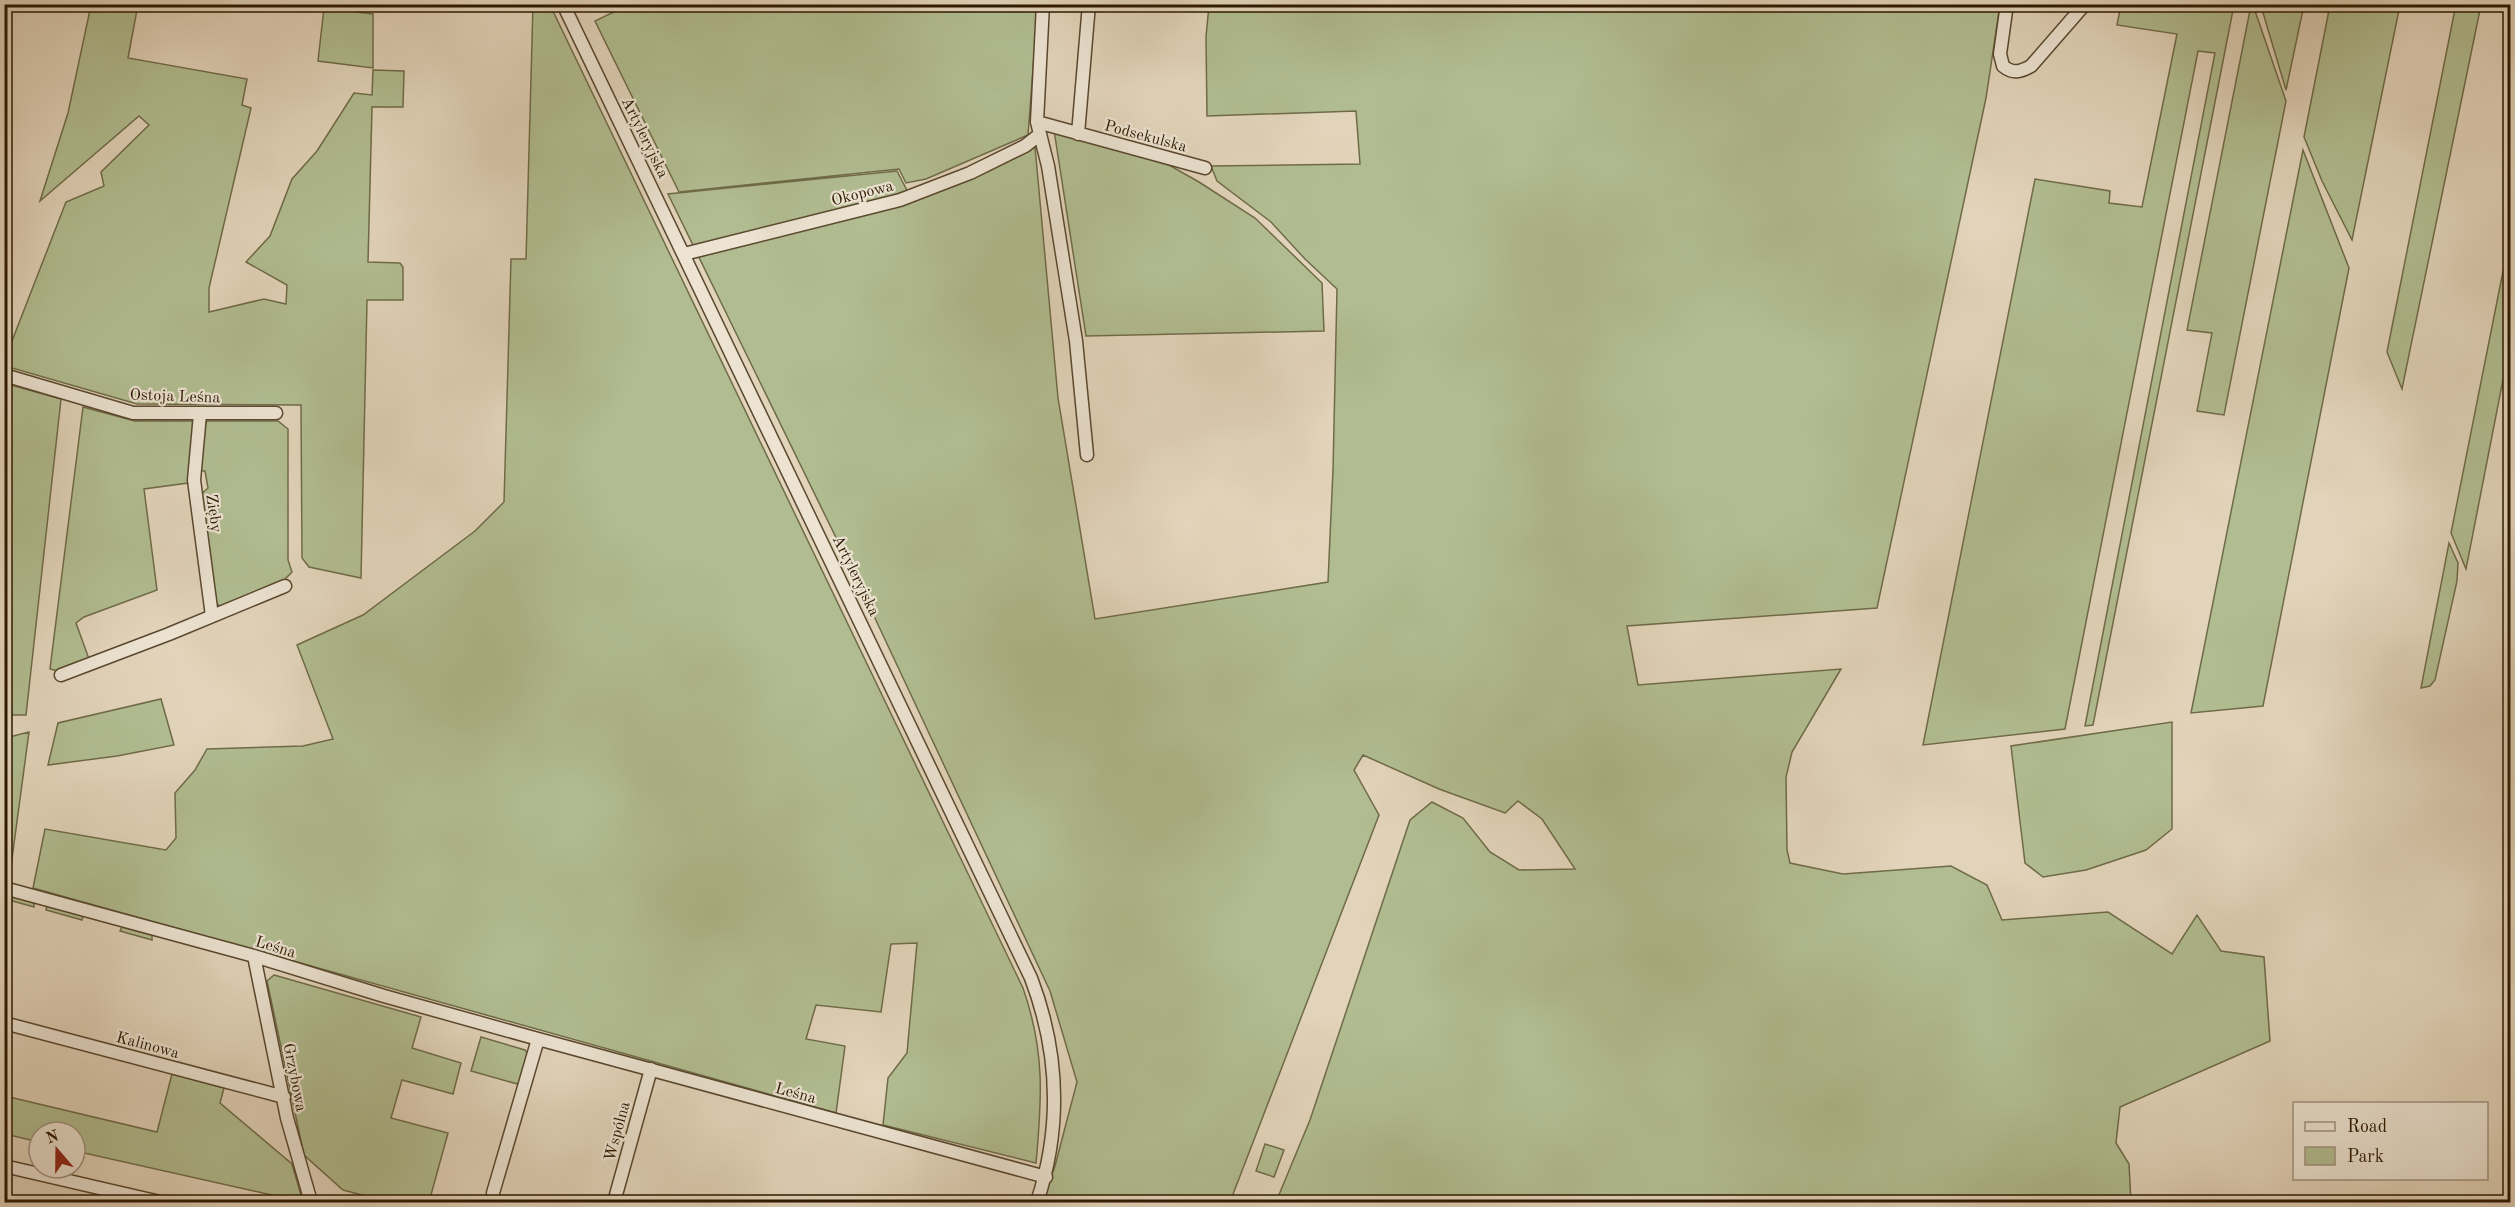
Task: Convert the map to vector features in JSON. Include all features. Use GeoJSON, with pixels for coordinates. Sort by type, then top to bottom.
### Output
{"type":"FeatureCollection","features":[{"type":"Feature","properties":{"kind":"street","name":"Artyleryjska"},"geometry":{"type":"LineString","coordinates":[[563,4],[1031,978],[1045,1020],[1055,1081],[1055,1111],[1046,1177],[1037,1203]]}},
{"type":"Feature","properties":{"kind":"street"},"geometry":{"type":"LineString","coordinates":[[1043,4],[1036,122],[1048,166],[1076,340],[1087,455]]}},
{"type":"Feature","properties":{"kind":"street","name":"Podsekulska"},"geometry":{"type":"LineString","coordinates":[[1078,134],[1089,4]]}},
{"type":"Feature","properties":{"kind":"street"},"geometry":{"type":"LineString","coordinates":[[2007,4],[2000,54],[2003,66],[2009,71],[2020,72],[2031,66],[2085,4]]}},
{"type":"Feature","properties":{"kind":"street","name":"Podsekulska"},"geometry":{"type":"LineString","coordinates":[[1036,122],[1205,168]]}},
{"type":"Feature","properties":{"kind":"street","name":"Okopowa"},"geometry":{"type":"LineString","coordinates":[[684,254],[900,200],[979,168],[1024,146],[1039,135]]}},
{"type":"Feature","properties":{"kind":"street","name":"Ostoja Leśna"},"geometry":{"type":"LineString","coordinates":[[4,375],[134,413],[276,413]]}},
{"type":"Feature","properties":{"kind":"street","name":"Zięby"},"geometry":{"type":"LineString","coordinates":[[200,414],[194,480],[212,616]]}},
{"type":"Feature","properties":{"kind":"street"},"geometry":{"type":"LineString","coordinates":[[62,675],[285,586]]}},
{"type":"Feature","properties":{"kind":"street","name":"Leśna"},"geometry":{"type":"LineString","coordinates":[[4,888],[254,956],[384,996],[538,1039],[1046,1177]]}},
{"type":"Feature","properties":{"kind":"street","name":"Grzybowa"},"geometry":{"type":"LineString","coordinates":[[254,956],[296,1152],[311,1203]]}},
{"type":"Feature","properties":{"kind":"street","name":"Kalinowa"},"geometry":{"type":"LineString","coordinates":[[4,1023],[284,1097]]}},
{"type":"Feature","properties":{"kind":"street"},"geometry":{"type":"LineString","coordinates":[[493,1193],[538,1039]]}},
{"type":"Feature","properties":{"kind":"street","name":"Wspólna"},"geometry":{"type":"LineString","coordinates":[[614,1203],[651,1069]]}},
{"type":"Feature","properties":{"kind":"street"},"geometry":{"type":"LineString","coordinates":[[4,1166],[160,1203]]}},
{"type":"Feature","properties":{"kind":"green space"},"geometry":{"type":"Polygon","coordinates":[[[630,4],[1038,5],[1028,135],[926,179],[906,183],[899,169],[679,192],[595,21],[630,4]]]}},
{"type":"Feature","properties":{"kind":"green space"},"geometry":{"type":"Polygon","coordinates":[[[2456,4],[2481,5],[2402,389],[2387,352],[2456,4]]]}},
{"type":"Feature","properties":{"kind":"green space"},"geometry":{"type":"Polygon","coordinates":[[[91,5],[137,10],[128,58],[247,79],[242,105],[251,108],[209,288],[209,312],[264,299],[286,304],[287,285],[246,262],[270,236],[292,179],[317,151],[354,93],[372,95],[373,70],[404,71],[403,107],[372,107],[368,262],[400,263],[403,267],[403,300],[367,300],[361,578],[309,567],[302,558],[301,405],[137,404],[5,366],[5,359],[66,202],[104,186],[101,172],[149,125],[139,116],[40,201],[68,113],[91,5]]]}},
{"type":"Feature","properties":{"kind":"green space"},"geometry":{"type":"Polygon","coordinates":[[[533,5],[550,5],[1023,988],[1035,1033],[1040,1075],[1040,1117],[1036,1163],[883,1125],[888,1078],[907,1053],[917,943],[891,944],[881,1012],[816,1005],[806,1039],[845,1046],[836,1113],[33,888],[45,829],[166,850],[176,838],[175,793],[195,770],[207,749],[303,746],[333,739],[297,645],[363,615],[475,531],[504,502],[511,259],[526,259],[533,5]]]}},
{"type":"Feature","properties":{"kind":"green space"},"geometry":{"type":"Polygon","coordinates":[[[1209,5],[2000,5],[1986,98],[1877,608],[1627,626],[1638,685],[1841,669],[1792,752],[1786,777],[1787,850],[1790,863],[1843,874],[1951,866],[1987,885],[2002,920],[2108,912],[2172,954],[2197,915],[2221,951],[2264,957],[2270,1041],[2120,1107],[2116,1143],[2129,1164],[2131,1202],[1276,1202],[1310,1120],[1410,820],[1432,802],[1463,818],[1490,852],[1519,870],[1575,869],[1542,819],[1518,801],[1505,813],[1439,789],[1363,755],[1354,770],[1379,815],[1230,1202],[1042,1202],[1055,1166],[1077,1082],[1050,991],[866,599],[668,194],[897,171],[912,200],[970,178],[1035,147],[1058,398],[1095,619],[1328,582],[1337,289],[1271,222],[1217,181],[1211,166],[1360,164],[1356,111],[1207,116],[1206,37],[1209,5]]]}},
{"type":"Feature","properties":{"kind":"green space"},"geometry":{"type":"Polygon","coordinates":[[[2121,5],[2234,5],[2093,725],[2085,726],[2215,53],[2198,51],[2065,729],[1923,745],[2035,179],[2110,191],[2109,203],[2142,207],[2177,34],[2117,25],[2121,5]]]}},
{"type":"Feature","properties":{"kind":"green space"},"geometry":{"type":"Polygon","coordinates":[[[2251,5],[2253,5],[2286,101],[2224,415],[2197,411],[2212,333],[2187,330],[2251,5]]]}},
{"type":"Feature","properties":{"kind":"green space"},"geometry":{"type":"Polygon","coordinates":[[[2304,5],[2286,90],[2261,6],[2304,5]]]}},
{"type":"Feature","properties":{"kind":"green space"},"geometry":{"type":"Polygon","coordinates":[[[2330,5],[2400,5],[2352,240],[2322,181],[2304,137],[2330,5]]]}},
{"type":"Feature","properties":{"kind":"green space"},"geometry":{"type":"Polygon","coordinates":[[[324,8],[373,14],[373,68],[318,61],[324,8]]]}},
{"type":"Feature","properties":{"kind":"green space"},"geometry":{"type":"Polygon","coordinates":[[[1054,130],[1169,165],[1255,218],[1322,283],[1324,331],[1086,336],[1054,130]]]}},
{"type":"Feature","properties":{"kind":"green space"},"geometry":{"type":"Polygon","coordinates":[[[2303,150],[2349,268],[2263,706],[2191,713],[2303,150]]]}},
{"type":"Feature","properties":{"kind":"green space"},"geometry":{"type":"Polygon","coordinates":[[[2510,236],[2510,344],[2466,569],[2451,533],[2510,236]]]}},
{"type":"Feature","properties":{"kind":"green space"},"geometry":{"type":"Polygon","coordinates":[[[4,383],[61,399],[26,715],[12,715],[5,685],[4,383]]]}},
{"type":"Feature","properties":{"kind":"green space"},"geometry":{"type":"Polygon","coordinates":[[[83,407],[135,421],[193,421],[196,429],[188,483],[144,489],[157,590],[84,617],[76,623],[89,659],[57,671],[50,669],[83,407]]]}},
{"type":"Feature","properties":{"kind":"green space"},"geometry":{"type":"Polygon","coordinates":[[[206,421],[278,421],[288,429],[288,560],[292,572],[283,581],[223,608],[214,602],[200,495],[208,488],[205,471],[199,471],[206,421]]]}},
{"type":"Feature","properties":{"kind":"green space"},"geometry":{"type":"Polygon","coordinates":[[[2449,543],[2458,563],[2457,581],[2435,680],[2430,686],[2421,688],[2449,543]]]}},
{"type":"Feature","properties":{"kind":"green space"},"geometry":{"type":"Polygon","coordinates":[[[161,699],[174,745],[117,756],[48,765],[58,723],[161,699]]]}},
{"type":"Feature","properties":{"kind":"green space"},"geometry":{"type":"Polygon","coordinates":[[[2172,722],[2172,829],[2146,850],[2086,870],[2043,877],[2025,863],[2011,746],[2172,722]]]}},
{"type":"Feature","properties":{"kind":"green space"},"geometry":{"type":"Polygon","coordinates":[[[29,732],[9,881],[4,880],[5,738],[29,732]]]}},
{"type":"Feature","properties":{"kind":"green space"},"geometry":{"type":"Polygon","coordinates":[[[5,894],[34,903],[34,907],[5,899],[5,894]]]}},
{"type":"Feature","properties":{"kind":"green space"},"geometry":{"type":"Polygon","coordinates":[[[47,906],[83,916],[82,920],[46,910],[47,906]]]}},
{"type":"Feature","properties":{"kind":"green space"},"geometry":{"type":"Polygon","coordinates":[[[122,927],[152,935],[152,940],[120,931],[122,927]]]}},
{"type":"Feature","properties":{"kind":"green space"},"geometry":{"type":"Polygon","coordinates":[[[274,975],[421,1017],[412,1048],[461,1063],[453,1094],[402,1080],[391,1118],[448,1133],[429,1202],[389,1202],[343,1190],[304,1155],[267,981],[274,975]]]}},
{"type":"Feature","properties":{"kind":"green space"},"geometry":{"type":"Polygon","coordinates":[[[481,1037],[525,1050],[529,1055],[521,1085],[471,1071],[481,1037]]]}},
{"type":"Feature","properties":{"kind":"green space"},"geometry":{"type":"Polygon","coordinates":[[[172,1074],[224,1088],[220,1103],[292,1164],[303,1202],[87,1154],[87,1120],[27,1120],[27,1139],[5,1134],[5,1096],[157,1132],[172,1074]]]}},
{"type":"Feature","properties":{"kind":"green space"},"geometry":{"type":"Polygon","coordinates":[[[1265,1144],[1284,1150],[1274,1177],[1256,1171],[1265,1144]]]}}]}
